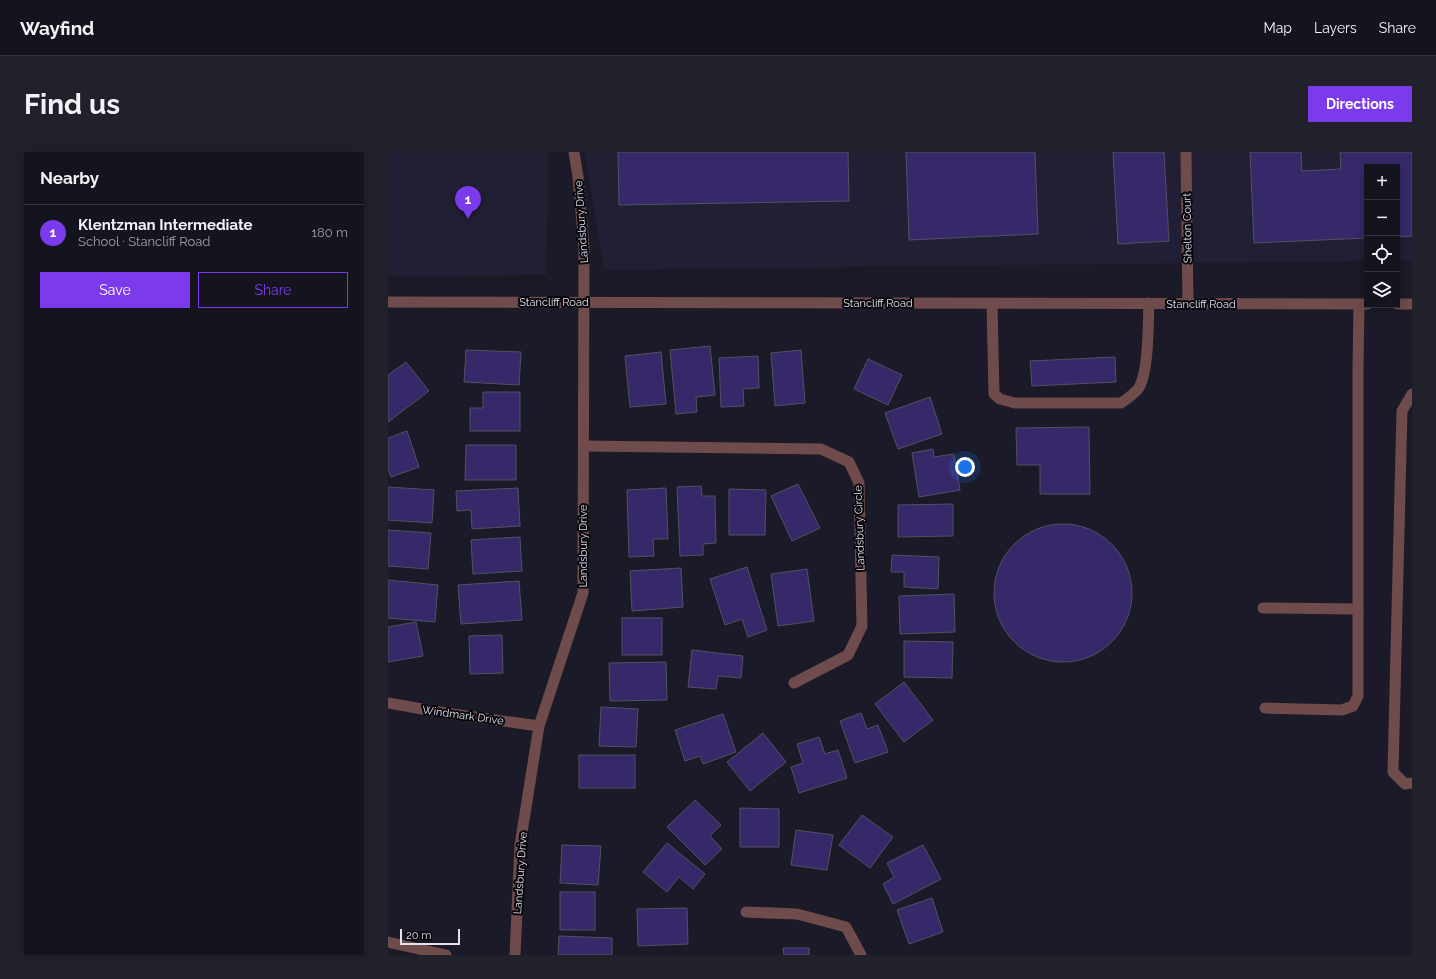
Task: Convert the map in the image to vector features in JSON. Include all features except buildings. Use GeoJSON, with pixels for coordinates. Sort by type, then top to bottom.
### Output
{"type":"FeatureCollection","features":[{"type":"Feature","properties":{"kind":"street","name":"Landsbury Drive"},"geometry":{"type":"LineString","coordinates":[[516,955],[520,845],[538,726],[583,594],[584,247],[578,177],[574,152]]}},
{"type":"Feature","properties":{"kind":"street","name":"Shelton Court"},"geometry":{"type":"LineString","coordinates":[[1186,152],[1188,304]]}},
{"type":"Feature","properties":{"kind":"street","name":"Stancliff Road"},"geometry":{"type":"LineString","coordinates":[[388,302],[1363,304]]}},
{"type":"Feature","properties":{"kind":"street"},"geometry":{"type":"LineString","coordinates":[[992,303],[994,394],[1000,399],[1015,403],[1121,403],[1131,396],[1138,388],[1143,378],[1149,303]]}},
{"type":"Feature","properties":{"kind":"street"},"geometry":{"type":"LineString","coordinates":[[1265,708],[1342,710],[1354,706],[1358,696],[1358,366],[1363,304]]}},
{"type":"Feature","properties":{"kind":"street"},"geometry":{"type":"LineString","coordinates":[[1400,304],[1412,304]]}},
{"type":"Feature","properties":{"kind":"street"},"geometry":{"type":"LineString","coordinates":[[1412,394],[1402,411],[1393,772],[1405,784],[1412,784]]}},
{"type":"Feature","properties":{"kind":"street","name":"Landsbury Circle"},"geometry":{"type":"LineString","coordinates":[[584,446],[821,449],[850,462],[859,483],[862,626],[848,655],[794,684]]}},
{"type":"Feature","properties":{"kind":"street"},"geometry":{"type":"LineString","coordinates":[[1263,608],[1358,609]]}},
{"type":"Feature","properties":{"kind":"street","name":"Windmark Drive"},"geometry":{"type":"LineString","coordinates":[[388,703],[538,726]]}},
{"type":"Feature","properties":{"kind":"street"},"geometry":{"type":"LineString","coordinates":[[746,912],[797,914],[846,927],[861,955]]}},
{"type":"Feature","properties":{"kind":"street"},"geometry":{"type":"LineString","coordinates":[[388,942],[446,955]]}},
{"type":"Feature","properties":{"kind":"shaded area"},"geometry":{"type":"Polygon","coordinates":[[[388,152],[547,152],[549,164],[546,275],[388,276],[388,152]]]}},
{"type":"Feature","properties":{"kind":"shaded area"},"geometry":{"type":"Polygon","coordinates":[[[585,152],[1412,152],[1412,261],[1400,261],[1400,164],[1364,164],[1364,261],[604,270],[585,152]]]}},
{"type":"Feature","properties":{"kind":"place","name":"Klentzman Intermediate"},"geometry":{"type":"Point","coordinates":[468,219]}}]}
